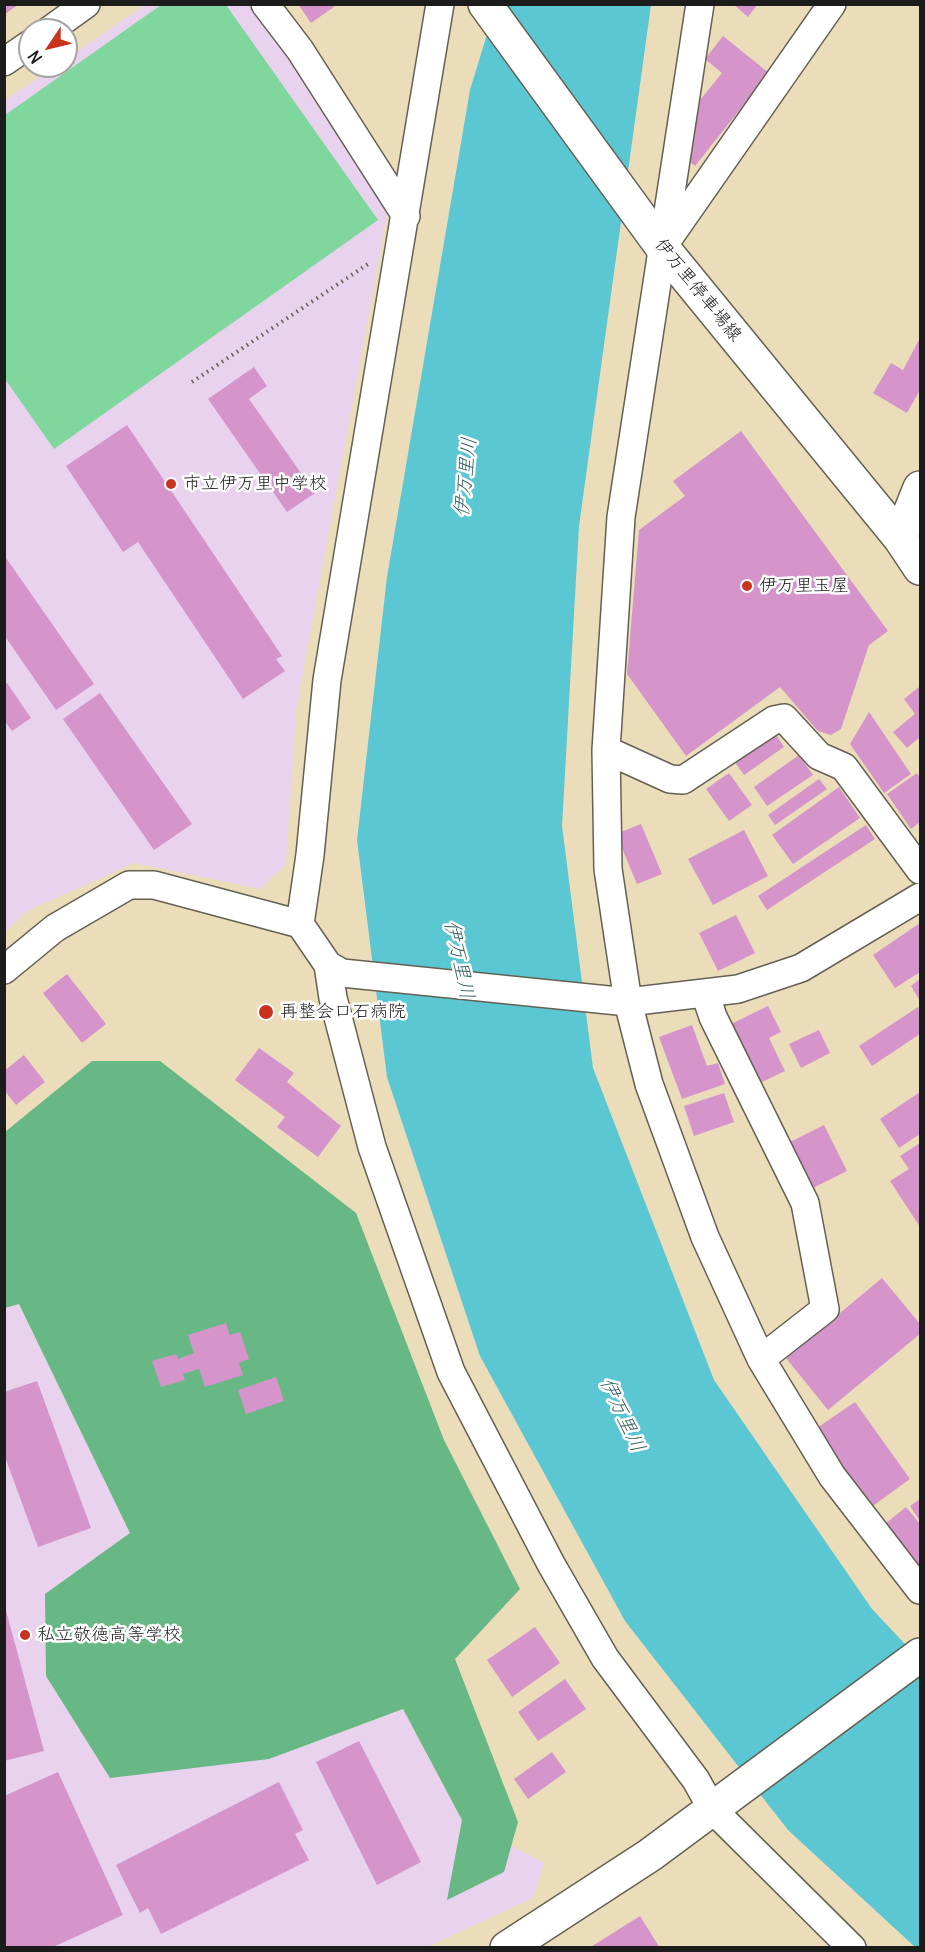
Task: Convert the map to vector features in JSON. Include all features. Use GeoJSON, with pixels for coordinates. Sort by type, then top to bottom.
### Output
{"type":"FeatureCollection","features":[{"type":"Feature","properties":{"kind":"main road","name":"伊万里停車場線"},"geometry":{"type":"LineString","coordinates":[[485,4],[658,240],[900,538],[921,568]]}},
{"type":"Feature","properties":{"kind":"main road"},"geometry":{"type":"LineString","coordinates":[[900,538],[921,488]]}},
{"type":"Feature","properties":{"kind":"main road"},"geometry":{"type":"LineString","coordinates":[[507,1947],[640,1862],[921,1654]]}},
{"type":"Feature","properties":{"kind":"street"},"geometry":{"type":"LineString","coordinates":[[67,18],[86,4]]}},
{"type":"Feature","properties":{"kind":"street"},"geometry":{"type":"LineString","coordinates":[[265,4],[300,50],[406,216]]}},
{"type":"Feature","properties":{"kind":"street"},"geometry":{"type":"LineString","coordinates":[[300,924],[310,855],[327,680],[400,255],[440,4]]}},
{"type":"Feature","properties":{"kind":"street"},"geometry":{"type":"LineString","coordinates":[[700,4],[658,240],[621,517],[606,750],[608,869],[618,1001],[705,1237],[762,1359],[832,1476],[921,1590]]}},
{"type":"Feature","properties":{"kind":"street"},"geometry":{"type":"LineString","coordinates":[[658,240],[832,4]]}},
{"type":"Feature","properties":{"kind":"street"},"geometry":{"type":"LineString","coordinates":[[4,62],[18,52]]}},
{"type":"Feature","properties":{"kind":"street"},"geometry":{"type":"LineString","coordinates":[[606,750],[670,779],[683,780],[774,720],[784,718],[819,756],[844,767],[921,870]]}},
{"type":"Feature","properties":{"kind":"street"},"geometry":{"type":"LineString","coordinates":[[4,970],[55,928],[129,885],[154,885],[300,924],[335,969],[333,998],[372,1147],[451,1372],[551,1564],[605,1658],[696,1780],[852,1947]]}},
{"type":"Feature","properties":{"kind":"street"},"geometry":{"type":"LineString","coordinates":[[335,969],[618,1001],[738,989],[801,968],[921,897]]}},
{"type":"Feature","properties":{"kind":"street"},"geometry":{"type":"LineString","coordinates":[[705,993],[713,1017],[805,1203],[825,1309],[762,1359]]}},
{"type":"Feature","properties":{"kind":"path"},"geometry":{"type":"LineString","coordinates":[[192,382],[379,257],[400,255]]}},
{"type":"Feature","properties":{"kind":"shaded area","name":"市立伊万里中学校"},"geometry":{"type":"Polygon","coordinates":[[[145,5],[253,5],[292,52],[387,214],[296,711],[286,864],[260,889],[134,863],[27,911],[5,932],[4,101],[38,78],[78,78],[78,51],[145,5]]]}},
{"type":"Feature","properties":{"kind":"shaded area","name":"私立敬徳高等学校"},"geometry":{"type":"Polygon","coordinates":[[[19,1304],[130,1533],[269,1759],[403,1709],[462,1820],[544,1863],[533,1898],[427,1947],[5,1948],[4,1308],[19,1304]]]}},
{"type":"Feature","properties":{"kind":"green space"},"geometry":{"type":"Polygon","coordinates":[[[161,5],[226,5],[378,220],[54,449],[5,379],[5,115],[57,78],[78,78],[78,64],[161,5]]]}},
{"type":"Feature","properties":{"kind":"green space"},"geometry":{"type":"Polygon","coordinates":[[[92,1061],[160,1061],[356,1213],[444,1440],[520,1589],[455,1659],[518,1822],[504,1872],[447,1900],[462,1820],[403,1709],[269,1759],[110,1778],[46,1676],[45,1594],[130,1533],[19,1304],[5,1308],[5,1132],[92,1061]]]}},
{"type":"Feature","properties":{"kind":"water","name":"伊万里川"},"geometry":{"type":"Polygon","coordinates":[[[496,5],[651,5],[579,526],[562,826],[593,1068],[714,1380],[872,1609],[920,1660],[920,1947],[915,1947],[788,1830],[625,1621],[480,1356],[387,1077],[357,840],[387,577],[470,90],[496,5]]]}},
{"type":"Feature","properties":{"kind":"building"},"geometry":{"type":"Polygon","coordinates":[[[4,4],[19,4],[4,15],[4,4]]]}},
{"type":"Feature","properties":{"kind":"building"},"geometry":{"type":"Polygon","coordinates":[[[298,4],[332,4],[334,7],[311,23],[298,4]]]}},
{"type":"Feature","properties":{"kind":"building"},"geometry":{"type":"Polygon","coordinates":[[[733,4],[758,4],[748,17],[733,4]]]}},
{"type":"Feature","properties":{"kind":"building"},"geometry":{"type":"Polygon","coordinates":[[[723,36],[769,73],[695,166],[689,161],[696,105],[722,73],[705,59],[723,36]]]}},
{"type":"Feature","properties":{"kind":"building"},"geometry":{"type":"Polygon","coordinates":[[[920,338],[920,390],[907,413],[873,393],[891,363],[903,370],[920,338]]]}},
{"type":"Feature","properties":{"kind":"building"},"geometry":{"type":"Polygon","coordinates":[[[254,367],[267,386],[249,399],[315,493],[287,512],[208,399],[254,367]]]}},
{"type":"Feature","properties":{"kind":"building"},"geometry":{"type":"Polygon","coordinates":[[[127,425],[282,656],[276,659],[285,671],[243,699],[138,542],[123,552],[66,466],[127,425]]]}},
{"type":"Feature","properties":{"kind":"building"},"geometry":{"type":"Polygon","coordinates":[[[741,431],[888,631],[869,645],[841,729],[831,735],[818,731],[780,687],[686,756],[627,674],[639,530],[685,496],[673,481],[741,431]]]}},
{"type":"Feature","properties":{"kind":"building"},"geometry":{"type":"Polygon","coordinates":[[[4,555],[94,684],[56,710],[4,635],[4,555]]]}},
{"type":"Feature","properties":{"kind":"building"},"geometry":{"type":"Polygon","coordinates":[[[7,683],[31,718],[12,731],[4,720],[4,684],[7,683]]]}},
{"type":"Feature","properties":{"kind":"building"},"geometry":{"type":"Polygon","coordinates":[[[919,687],[920,737],[907,748],[893,732],[915,714],[904,699],[919,687]]]}},
{"type":"Feature","properties":{"kind":"building"},"geometry":{"type":"Polygon","coordinates":[[[100,693],[192,824],[154,850],[63,719],[100,693]]]}},
{"type":"Feature","properties":{"kind":"building"},"geometry":{"type":"Polygon","coordinates":[[[869,712],[911,774],[884,793],[850,744],[869,712]]]}},
{"type":"Feature","properties":{"kind":"building"},"geometry":{"type":"Polygon","coordinates":[[[775,733],[784,747],[744,775],[734,761],[775,733]]]}},
{"type":"Feature","properties":{"kind":"building"},"geometry":{"type":"Polygon","coordinates":[[[799,755],[813,775],[767,806],[754,787],[799,755]]]}},
{"type":"Feature","properties":{"kind":"building"},"geometry":{"type":"Polygon","coordinates":[[[729,773],[752,805],[729,821],[706,789],[729,773]]]}},
{"type":"Feature","properties":{"kind":"building"},"geometry":{"type":"Polygon","coordinates":[[[917,773],[920,778],[920,822],[911,829],[887,794],[917,773]]]}},
{"type":"Feature","properties":{"kind":"building"},"geometry":{"type":"Polygon","coordinates":[[[819,779],[827,789],[775,825],[768,815],[819,779]]]}},
{"type":"Feature","properties":{"kind":"building"},"geometry":{"type":"Polygon","coordinates":[[[839,787],[860,818],[793,864],[772,835],[839,787]]]}},
{"type":"Feature","properties":{"kind":"building"},"geometry":{"type":"Polygon","coordinates":[[[641,824],[662,874],[637,884],[616,834],[641,824]]]}},
{"type":"Feature","properties":{"kind":"building"},"geometry":{"type":"Polygon","coordinates":[[[866,825],[875,839],[767,910],[758,896],[866,825]]]}},
{"type":"Feature","properties":{"kind":"building"},"geometry":{"type":"Polygon","coordinates":[[[744,830],[768,876],[713,905],[688,859],[744,830]]]}},
{"type":"Feature","properties":{"kind":"building"},"geometry":{"type":"Polygon","coordinates":[[[736,915],[755,953],[718,971],[699,933],[736,915]]]}},
{"type":"Feature","properties":{"kind":"building"},"geometry":{"type":"Polygon","coordinates":[[[920,923],[920,972],[895,988],[873,955],[920,923]]]}},
{"type":"Feature","properties":{"kind":"building"},"geometry":{"type":"Polygon","coordinates":[[[67,974],[106,1024],[82,1043],[43,993],[67,974]]]}},
{"type":"Feature","properties":{"kind":"building"},"geometry":{"type":"Polygon","coordinates":[[[920,979],[920,1001],[911,986],[920,979]]]}},
{"type":"Feature","properties":{"kind":"building"},"geometry":{"type":"Polygon","coordinates":[[[768,1006],[781,1032],[769,1038],[785,1071],[760,1083],[731,1024],[768,1006]]]}},
{"type":"Feature","properties":{"kind":"building"},"geometry":{"type":"Polygon","coordinates":[[[918,1007],[920,1034],[872,1066],[859,1046],[918,1007]]]}},
{"type":"Feature","properties":{"kind":"building"},"geometry":{"type":"Polygon","coordinates":[[[692,1025],[707,1066],[718,1063],[725,1084],[682,1099],[659,1037],[692,1025]]]}},
{"type":"Feature","properties":{"kind":"building"},"geometry":{"type":"Polygon","coordinates":[[[819,1030],[830,1053],[801,1068],[789,1044],[819,1030]]]}},
{"type":"Feature","properties":{"kind":"building"},"geometry":{"type":"Polygon","coordinates":[[[259,1048],[294,1073],[287,1082],[341,1126],[318,1157],[277,1127],[285,1117],[235,1080],[259,1048]]]}},
{"type":"Feature","properties":{"kind":"building"},"geometry":{"type":"Polygon","coordinates":[[[24,1055],[45,1082],[16,1105],[4,1090],[4,1071],[24,1055]]]}},
{"type":"Feature","properties":{"kind":"building"},"geometry":{"type":"Polygon","coordinates":[[[920,1092],[920,1134],[899,1148],[880,1119],[920,1092]]]}},
{"type":"Feature","properties":{"kind":"building"},"geometry":{"type":"Polygon","coordinates":[[[724,1093],[734,1122],[694,1136],[684,1106],[724,1093]]]}},
{"type":"Feature","properties":{"kind":"building"},"geometry":{"type":"Polygon","coordinates":[[[824,1125],[847,1171],[813,1188],[790,1142],[824,1125]]]}},
{"type":"Feature","properties":{"kind":"building"},"geometry":{"type":"Polygon","coordinates":[[[920,1143],[920,1227],[890,1181],[909,1169],[900,1156],[920,1143]]]}},
{"type":"Feature","properties":{"kind":"building"},"geometry":{"type":"Polygon","coordinates":[[[882,1278],[920,1324],[920,1334],[828,1410],[786,1358],[882,1278]]]}},
{"type":"Feature","properties":{"kind":"building"},"geometry":{"type":"Polygon","coordinates":[[[226,1323],[230,1335],[240,1332],[249,1359],[239,1363],[243,1375],[205,1387],[199,1369],[183,1374],[185,1380],[161,1387],[152,1361],[176,1354],[178,1359],[194,1353],[188,1335],[226,1323]]]}},
{"type":"Feature","properties":{"kind":"building"},"geometry":{"type":"Polygon","coordinates":[[[276,1377],[284,1401],[246,1414],[238,1390],[276,1377]]]}},
{"type":"Feature","properties":{"kind":"building"},"geometry":{"type":"Polygon","coordinates":[[[37,1381],[91,1528],[38,1547],[4,1454],[4,1392],[37,1381]]]}},
{"type":"Feature","properties":{"kind":"building"},"geometry":{"type":"Polygon","coordinates":[[[855,1402],[910,1479],[870,1508],[814,1430],[855,1402]]]}},
{"type":"Feature","properties":{"kind":"building"},"geometry":{"type":"Polygon","coordinates":[[[920,1499],[920,1521],[910,1506],[920,1499]]]}},
{"type":"Feature","properties":{"kind":"building"},"geometry":{"type":"Polygon","coordinates":[[[906,1507],[920,1524],[920,1567],[885,1524],[906,1507]]]}},
{"type":"Feature","properties":{"kind":"building"},"geometry":{"type":"Polygon","coordinates":[[[4,1603],[44,1751],[4,1761],[4,1603]]]}},
{"type":"Feature","properties":{"kind":"building"},"geometry":{"type":"Polygon","coordinates":[[[535,1627],[560,1663],[512,1697],[487,1660],[535,1627]]]}},
{"type":"Feature","properties":{"kind":"building"},"geometry":{"type":"Polygon","coordinates":[[[565,1679],[586,1709],[538,1741],[518,1712],[565,1679]]]}},
{"type":"Feature","properties":{"kind":"building"},"geometry":{"type":"Polygon","coordinates":[[[359,1741],[421,1862],[377,1885],[316,1762],[359,1741]]]}},
{"type":"Feature","properties":{"kind":"building"},"geometry":{"type":"Polygon","coordinates":[[[552,1752],[566,1772],[528,1799],[514,1779],[552,1752]]]}},
{"type":"Feature","properties":{"kind":"building"},"geometry":{"type":"Polygon","coordinates":[[[58,1772],[123,1915],[51,1948],[4,1948],[4,1796],[58,1772]]]}},
{"type":"Feature","properties":{"kind":"building"},"geometry":{"type":"Polygon","coordinates":[[[279,1782],[303,1830],[295,1834],[309,1860],[161,1934],[148,1908],[140,1913],[116,1865],[279,1782]]]}},
{"type":"Feature","properties":{"kind":"building"},"geometry":{"type":"Polygon","coordinates":[[[640,1916],[660,1948],[589,1948],[640,1916]]]}},
{"type":"Feature","properties":{"kind":"place","name":"市立伊万里中学校"},"geometry":{"type":"Point","coordinates":[171,484]}},
{"type":"Feature","properties":{"kind":"place","name":"伊万里玉屋"},"geometry":{"type":"Point","coordinates":[747,586]}},
{"type":"Feature","properties":{"kind":"place","name":"再整会口石病院"},"geometry":{"type":"Point","coordinates":[266,1012]}},
{"type":"Feature","properties":{"kind":"place","name":"私立敬徳高等学校"},"geometry":{"type":"Point","coordinates":[25,1635]}}]}
